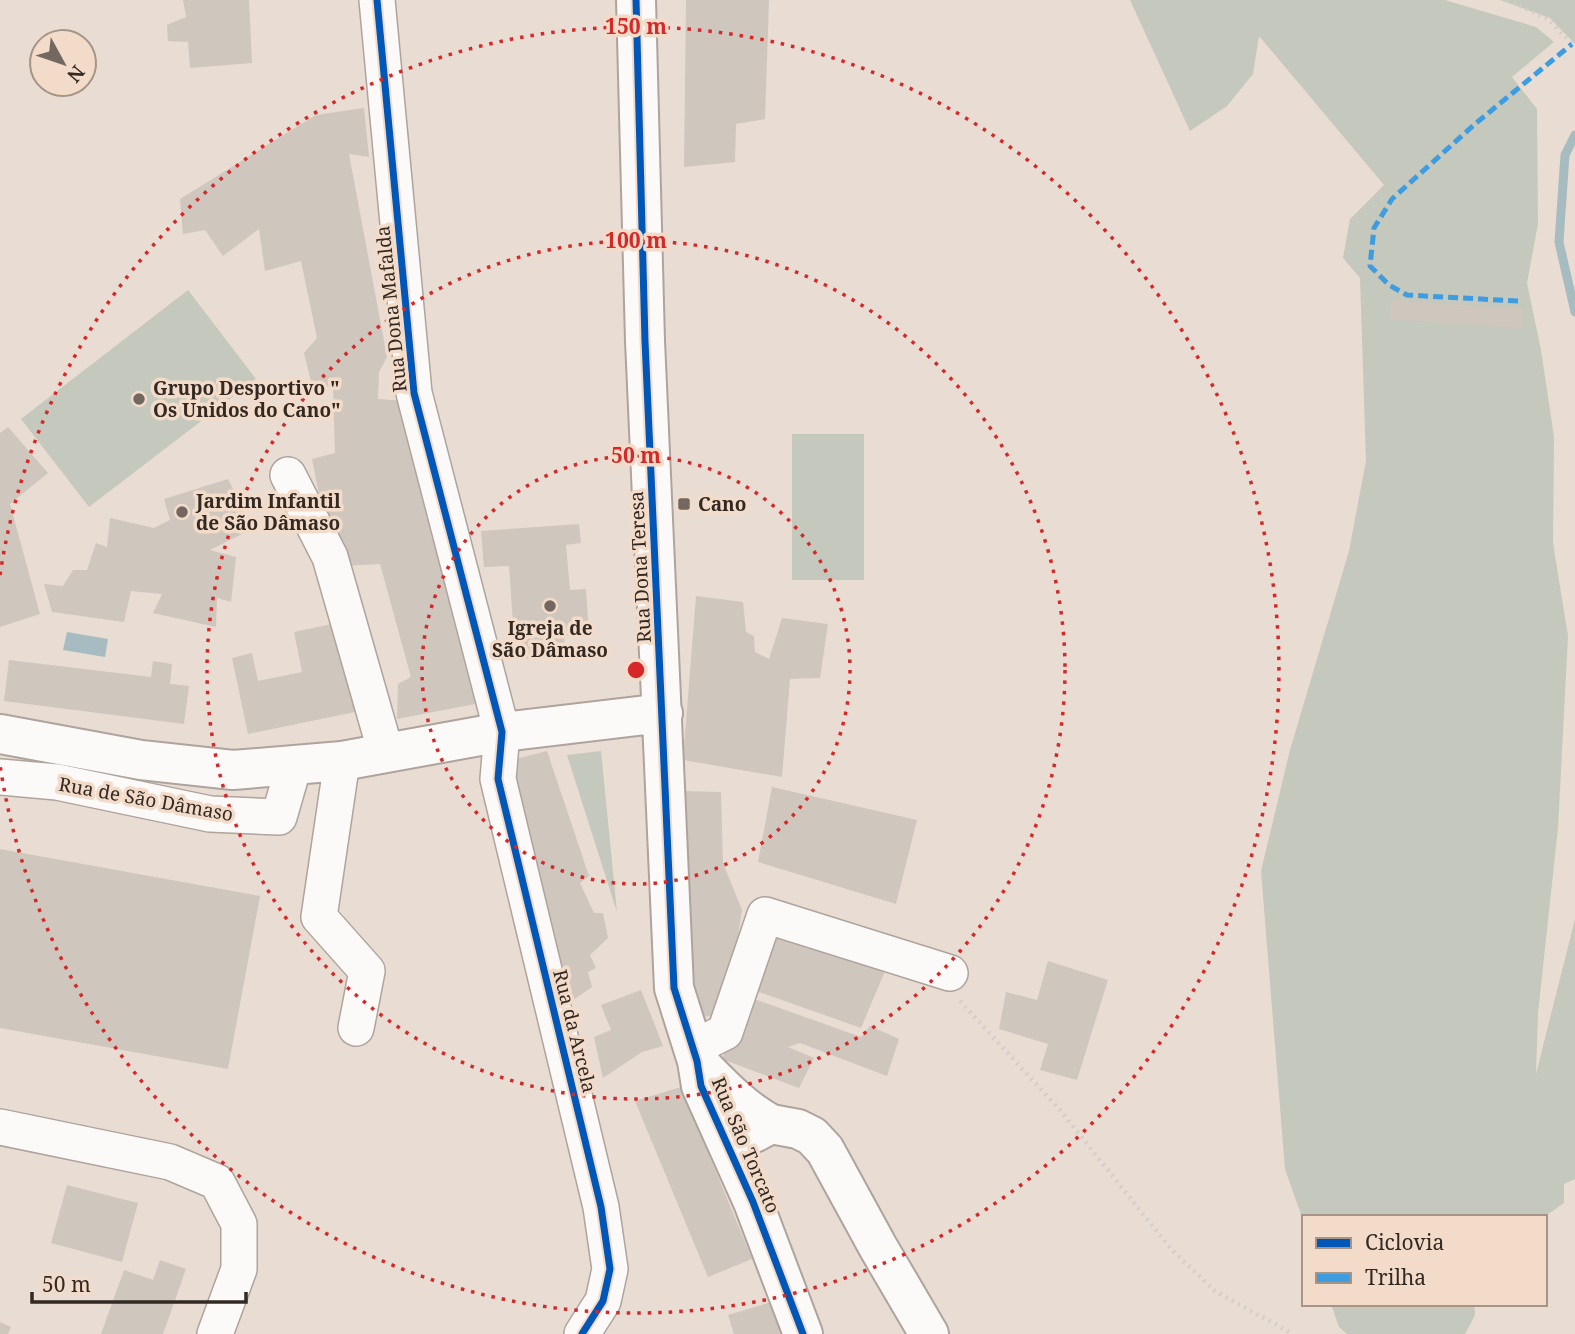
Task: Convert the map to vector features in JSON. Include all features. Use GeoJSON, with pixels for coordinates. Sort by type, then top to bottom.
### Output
{"type":"FeatureCollection","features":[{"type":"Feature","properties":{"kind":"street","name":"Rua Dona Mafalda"},"geometry":{"type":"LineString","coordinates":[[377,0],[414,393],[502,732]]}},
{"type":"Feature","properties":{"kind":"street","name":"Rua Dona Teresa"},"geometry":{"type":"LineString","coordinates":[[636,0],[645,341],[663,713]]}},
{"type":"Feature","properties":{"kind":"street"},"geometry":{"type":"LineString","coordinates":[[288,475],[330,557],[386,753]]}},
{"type":"Feature","properties":{"kind":"street"},"geometry":{"type":"LineString","coordinates":[[0,734],[141,760],[233,770],[342,761],[502,732],[663,713]]}},
{"type":"Feature","properties":{"kind":"street","name":"Rua São Torcato"},"geometry":{"type":"LineString","coordinates":[[663,713],[674,988],[695,1055],[701,1086],[753,1202],[803,1334]]}},
{"type":"Feature","properties":{"kind":"street","name":"Rua da Arcela"},"geometry":{"type":"LineString","coordinates":[[502,732],[498,779],[601,1207],[610,1269],[603,1301],[582,1334]]}},
{"type":"Feature","properties":{"kind":"street"},"geometry":{"type":"LineString","coordinates":[[342,761],[319,917],[367,971],[355,1028]]}},
{"type":"Feature","properties":{"kind":"street","name":"Rua de São Dâmaso"},"geometry":{"type":"LineString","coordinates":[[0,777],[57,782],[211,814],[279,817],[294,765]]}},
{"type":"Feature","properties":{"kind":"street"},"geometry":{"type":"LineString","coordinates":[[695,1055],[725,1032],[765,915],[942,971]]}},
{"type":"Feature","properties":{"kind":"street","name":"Rua São Torcato"},"geometry":{"type":"LineString","coordinates":[[695,1055],[738,1102],[754,1115],[771,1124],[798,1129],[813,1136],[825,1150],[929,1334]]}},
{"type":"Feature","properties":{"kind":"street"},"geometry":{"type":"LineString","coordinates":[[729,1146],[771,1124]]}},
{"type":"Feature","properties":{"kind":"street"},"geometry":{"type":"LineString","coordinates":[[0,1127],[170,1162],[217,1182],[239,1224],[239,1269],[215,1334]]}},
{"type":"Feature","properties":{"kind":"path"},"geometry":{"type":"LineString","coordinates":[[1507,0],[1548,19],[1575,47]]}},
{"type":"Feature","properties":{"kind":"path"},"geometry":{"type":"LineString","coordinates":[[942,971],[966,1009],[1059,1109],[1171,1249],[1216,1291],[1293,1334]]}},
{"type":"Feature","properties":{"kind":"shaded area"},"geometry":{"type":"Polygon","coordinates":[[[1130,0],[1445,0],[1536,27],[1554,42],[1512,77],[1537,109],[1538,224],[1527,283],[1541,350],[1554,437],[1553,543],[1568,636],[1558,828],[1538,1013],[1536,1074],[1575,919],[1575,1179],[1564,1184],[1564,1203],[1547,1215],[1302,1215],[1302,1217],[1285,1169],[1261,871],[1290,750],[1349,551],[1366,461],[1360,278],[1343,258],[1350,219],[1384,185],[1259,36],[1253,74],[1227,106],[1190,131],[1130,0]]]}},
{"type":"Feature","properties":{"kind":"shaded area"},"geometry":{"type":"Polygon","coordinates":[[[1500,0],[1575,0],[1575,44],[1550,18],[1500,0]]]}},
{"type":"Feature","properties":{"kind":"shaded area","name":"Grupo Desportivo \" Os Unidos do Cano\""},"geometry":{"type":"Polygon","coordinates":[[[188,290],[256,379],[89,507],[21,419],[188,290]]]}},
{"type":"Feature","properties":{"kind":"shaded area"},"geometry":{"type":"Polygon","coordinates":[[[792,434],[864,434],[864,580],[792,580],[792,434]]]}},
{"type":"Feature","properties":{"kind":"shaded area"},"geometry":{"type":"Polygon","coordinates":[[[601,751],[617,912],[567,755],[601,751]]]}},
{"type":"Feature","properties":{"kind":"shaded area"},"geometry":{"type":"Polygon","coordinates":[[[1332,1306],[1474,1306],[1475,1315],[1465,1334],[1347,1334],[1339,1327],[1332,1306]]]}},
{"type":"Feature","properties":{"kind":"water"},"geometry":{"type":"Polygon","coordinates":[[[67,632],[108,639],[105,657],[63,650],[67,632]]]}},
{"type":"Feature","properties":{"kind":"building"},"geometry":{"type":"Polygon","coordinates":[[[183,0],[249,0],[252,63],[190,68],[188,42],[168,41],[167,25],[186,17],[183,0]]]}},
{"type":"Feature","properties":{"kind":"building"},"geometry":{"type":"Polygon","coordinates":[[[686,0],[769,0],[765,119],[736,124],[735,162],[684,167],[686,0]]]}},
{"type":"Feature","properties":{"kind":"building"},"geometry":{"type":"Polygon","coordinates":[[[364,108],[369,157],[349,154],[387,357],[379,372],[378,399],[406,401],[480,703],[397,719],[398,684],[411,677],[380,564],[345,566],[338,527],[327,534],[312,459],[335,453],[333,386],[313,390],[304,353],[317,338],[301,261],[265,271],[259,229],[223,256],[205,230],[183,234],[180,199],[316,115],[364,108]]]}},
{"type":"Feature","properties":{"kind":"building"},"geometry":{"type":"Polygon","coordinates":[[[1391,300],[1523,309],[1522,328],[1390,319],[1391,300]]]}},
{"type":"Feature","properties":{"kind":"building"},"geometry":{"type":"Polygon","coordinates":[[[8,427],[48,473],[10,504],[40,614],[0,627],[0,433],[8,427]]]}},
{"type":"Feature","properties":{"kind":"building"},"geometry":{"type":"Polygon","coordinates":[[[228,479],[252,529],[210,550],[236,557],[231,602],[217,598],[216,627],[153,613],[162,594],[131,591],[124,622],[52,612],[44,584],[63,586],[73,570],[87,570],[96,543],[107,547],[110,518],[154,528],[170,520],[164,499],[228,479]]]}},
{"type":"Feature","properties":{"kind":"building","name":"Igreja de São Dâmaso"},"geometry":{"type":"Polygon","coordinates":[[[579,524],[581,543],[566,545],[570,590],[586,589],[589,634],[564,636],[566,656],[524,659],[522,622],[513,623],[509,566],[484,567],[481,531],[579,524]]]}},
{"type":"Feature","properties":{"kind":"building"},"geometry":{"type":"Polygon","coordinates":[[[696,596],[743,602],[746,632],[754,636],[755,652],[769,659],[782,618],[828,624],[820,678],[790,679],[782,777],[683,760],[696,596]]]}},
{"type":"Feature","properties":{"kind":"building"},"geometry":{"type":"Polygon","coordinates":[[[337,623],[355,712],[248,734],[232,658],[252,653],[258,681],[302,672],[294,632],[337,623]]]}},
{"type":"Feature","properties":{"kind":"building"},"geometry":{"type":"Polygon","coordinates":[[[9,660],[151,677],[153,661],[172,664],[170,684],[189,686],[184,724],[4,701],[9,660]]]}},
{"type":"Feature","properties":{"kind":"building"},"geometry":{"type":"Polygon","coordinates":[[[547,751],[589,876],[580,883],[594,913],[603,913],[608,938],[590,955],[596,968],[588,972],[592,987],[563,1007],[508,761],[547,751]]]}},
{"type":"Feature","properties":{"kind":"building"},"geometry":{"type":"Polygon","coordinates":[[[772,787],[917,820],[896,904],[758,862],[772,787]]]}},
{"type":"Feature","properties":{"kind":"building"},"geometry":{"type":"Polygon","coordinates":[[[682,791],[721,792],[723,863],[742,910],[726,1017],[699,1016],[680,877],[682,791]]]}},
{"type":"Feature","properties":{"kind":"building"},"geometry":{"type":"Polygon","coordinates":[[[0,849],[260,896],[228,1069],[0,1028],[0,849]]]}},
{"type":"Feature","properties":{"kind":"building"},"geometry":{"type":"Polygon","coordinates":[[[767,932],[888,964],[861,1028],[748,988],[767,932]]]}},
{"type":"Feature","properties":{"kind":"building"},"geometry":{"type":"Polygon","coordinates":[[[1048,961],[1108,980],[1077,1080],[1040,1070],[1048,1044],[999,1029],[1006,992],[1037,1000],[1048,961]]]}},
{"type":"Feature","properties":{"kind":"building"},"geometry":{"type":"Polygon","coordinates":[[[641,990],[663,1046],[642,1052],[603,1078],[594,1037],[611,1030],[601,1005],[641,990]]]}},
{"type":"Feature","properties":{"kind":"building"},"geometry":{"type":"Polygon","coordinates":[[[746,996],[861,1037],[870,1026],[899,1039],[887,1076],[800,1043],[788,1047],[814,1058],[799,1088],[722,1059],[746,996]]]}},
{"type":"Feature","properties":{"kind":"building"},"geometry":{"type":"Polygon","coordinates":[[[681,1087],[752,1259],[708,1277],[635,1101],[681,1087]]]}},
{"type":"Feature","properties":{"kind":"building"},"geometry":{"type":"Polygon","coordinates":[[[67,1185],[138,1203],[122,1262],[51,1243],[67,1185]]]}},
{"type":"Feature","properties":{"kind":"building"},"geometry":{"type":"Polygon","coordinates":[[[160,1260],[186,1269],[163,1334],[101,1334],[124,1270],[153,1280],[160,1260]]]}},
{"type":"Feature","properties":{"kind":"building"},"geometry":{"type":"Polygon","coordinates":[[[778,1300],[790,1334],[734,1334],[728,1315],[778,1300]]]}},
{"type":"Feature","properties":{"kind":"building"},"geometry":{"type":"Polygon","coordinates":[[[0,1322],[11,1327],[8,1334],[0,1334],[0,1322]]]}},
{"type":"Feature","properties":{"kind":"waterway"},"geometry":{"type":"LineString","coordinates":[[1575,135],[1565,155],[1559,242],[1575,312]]}},
{"type":"Feature","properties":{"kind":"marked path"},"geometry":{"type":"LineString","coordinates":[[1518,301],[1407,295],[1389,285],[1370,266],[1374,228],[1392,199],[1475,124],[1572,44]]}},
{"type":"Feature","properties":{"kind":"cycle path"},"geometry":{"type":"LineString","coordinates":[[377,0],[414,393],[502,732],[498,779],[601,1207],[610,1269],[603,1301],[582,1334]]}},
{"type":"Feature","properties":{"kind":"cycle path"},"geometry":{"type":"LineString","coordinates":[[636,0],[645,341],[674,988],[697,1061],[701,1086],[753,1202],[803,1334]]}},
{"type":"Feature","properties":{"kind":"place","name":"Grupo Desportivo \" Os Unidos do Cano\""},"geometry":{"type":"Point","coordinates":[139,399]}},
{"type":"Feature","properties":{"kind":"place","name":"Cano"},"geometry":{"type":"Point","coordinates":[684,504]}},
{"type":"Feature","properties":{"kind":"place","name":"Jardim Infantil de São Dâmaso"},"geometry":{"type":"Point","coordinates":[182,512]}},
{"type":"Feature","properties":{"kind":"place","name":"Igreja de São Dâmaso"},"geometry":{"type":"Point","coordinates":[550,606]}}]}
